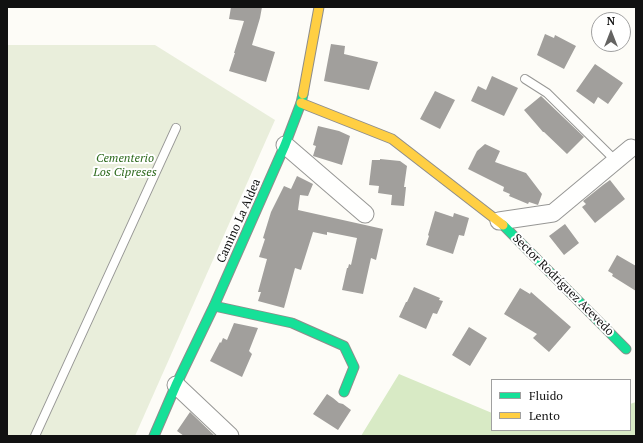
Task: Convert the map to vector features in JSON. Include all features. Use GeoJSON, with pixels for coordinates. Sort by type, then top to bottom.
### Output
{"type":"FeatureCollection","features":[{"type":"Feature","properties":{"kind":"street","name":"Camino La Aldea"},"geometry":{"type":"LineString","coordinates":[[154,436],[176,385],[214,306],[285,145],[301,103],[318,7]]}},
{"type":"Feature","properties":{"kind":"street","name":"Sector Rodríguez Acevedo"},"geometry":{"type":"LineString","coordinates":[[301,103],[392,139],[499,221],[626,349]]}},
{"type":"Feature","properties":{"kind":"street"},"geometry":{"type":"LineString","coordinates":[[285,145],[365,214]]}},
{"type":"Feature","properties":{"kind":"street","name":"Sector Rodríguez Acevedo"},"geometry":{"type":"LineString","coordinates":[[499,221],[553,213],[631,148]]}},
{"type":"Feature","properties":{"kind":"street"},"geometry":{"type":"LineString","coordinates":[[214,306],[292,322],[344,346],[354,367],[344,392]]}},
{"type":"Feature","properties":{"kind":"street"},"geometry":{"type":"LineString","coordinates":[[176,385],[230,436]]}},
{"type":"Feature","properties":{"kind":"lane"},"geometry":{"type":"LineString","coordinates":[[525,79],[547,93],[616,161]]}},
{"type":"Feature","properties":{"kind":"lane"},"geometry":{"type":"LineString","coordinates":[[35,436],[176,128]]}},
{"type":"Feature","properties":{"kind":"green space","name":"Cementerio Los Cipreses"},"geometry":{"type":"Polygon","coordinates":[[[7,45],[155,45],[275,120],[135,436],[7,436],[7,45]]]}},
{"type":"Feature","properties":{"kind":"green space"},"geometry":{"type":"Polygon","coordinates":[[[399,374],[491,413],[491,431],[631,431],[631,404],[636,402],[636,436],[361,436],[399,374]]]}},
{"type":"Feature","properties":{"kind":"building"},"geometry":{"type":"Polygon","coordinates":[[[231,7],[262,7],[252,45],[275,52],[266,82],[229,71],[244,21],[229,19],[231,7]]]}},
{"type":"Feature","properties":{"kind":"building"},"geometry":{"type":"Polygon","coordinates":[[[545,34],[554,38],[555,35],[576,46],[564,69],[537,55],[545,34]]]}},
{"type":"Feature","properties":{"kind":"building"},"geometry":{"type":"Polygon","coordinates":[[[331,44],[345,46],[344,54],[378,62],[369,90],[324,81],[331,44]]]}},
{"type":"Feature","properties":{"kind":"building"},"geometry":{"type":"Polygon","coordinates":[[[595,64],[623,83],[608,104],[598,97],[594,104],[576,91],[595,64]]]}},
{"type":"Feature","properties":{"kind":"building"},"geometry":{"type":"Polygon","coordinates":[[[492,76],[518,88],[504,116],[471,101],[478,86],[486,90],[492,76]]]}},
{"type":"Feature","properties":{"kind":"building"},"geometry":{"type":"Polygon","coordinates":[[[435,91],[455,100],[440,129],[420,119],[435,91]]]}},
{"type":"Feature","properties":{"kind":"building"},"geometry":{"type":"Polygon","coordinates":[[[541,96],[584,137],[567,154],[543,132],[524,110],[541,96]]]}},
{"type":"Feature","properties":{"kind":"building"},"geometry":{"type":"Polygon","coordinates":[[[318,126],[339,131],[350,136],[342,165],[313,156],[316,146],[313,145],[318,126]]]}},
{"type":"Feature","properties":{"kind":"building"},"geometry":{"type":"Polygon","coordinates":[[[485,144],[500,151],[495,162],[526,173],[542,194],[538,205],[529,202],[528,204],[509,196],[510,194],[503,191],[504,187],[468,169],[477,151],[485,144]]]}},
{"type":"Feature","properties":{"kind":"building"},"geometry":{"type":"Polygon","coordinates":[[[380,159],[400,161],[407,166],[404,187],[406,187],[404,206],[391,205],[392,195],[378,193],[379,186],[369,185],[372,160],[380,159]]]}},
{"type":"Feature","properties":{"kind":"building"},"geometry":{"type":"Polygon","coordinates":[[[297,176],[313,184],[308,196],[300,195],[298,210],[383,229],[376,260],[371,258],[363,294],[342,290],[347,268],[349,264],[351,265],[357,238],[327,232],[327,235],[313,232],[301,270],[295,268],[284,308],[258,301],[261,292],[258,292],[267,259],[259,257],[271,212],[284,186],[291,189],[297,176]]]}},
{"type":"Feature","properties":{"kind":"building"},"geometry":{"type":"Polygon","coordinates":[[[610,180],[625,199],[595,223],[582,207],[586,204],[583,201],[610,180]]]}},
{"type":"Feature","properties":{"kind":"building"},"geometry":{"type":"Polygon","coordinates":[[[435,211],[453,217],[454,213],[469,218],[464,236],[459,235],[453,254],[426,245],[435,211]]]}},
{"type":"Feature","properties":{"kind":"building"},"geometry":{"type":"Polygon","coordinates":[[[565,224],[579,243],[564,255],[549,236],[565,224]]]}},
{"type":"Feature","properties":{"kind":"building"},"geometry":{"type":"Polygon","coordinates":[[[617,255],[636,266],[636,291],[612,276],[613,274],[608,271],[617,255]]]}},
{"type":"Feature","properties":{"kind":"building"},"geometry":{"type":"Polygon","coordinates":[[[414,287],[440,298],[439,300],[443,301],[437,314],[433,313],[426,329],[399,317],[414,287]]]}},
{"type":"Feature","properties":{"kind":"building"},"geometry":{"type":"Polygon","coordinates":[[[520,288],[530,294],[531,292],[571,327],[549,352],[533,338],[537,334],[504,314],[520,288]]]}},
{"type":"Feature","properties":{"kind":"building"},"geometry":{"type":"Polygon","coordinates":[[[234,323],[258,328],[249,351],[252,354],[242,377],[210,361],[223,338],[227,340],[234,323]]]}},
{"type":"Feature","properties":{"kind":"building"},"geometry":{"type":"Polygon","coordinates":[[[469,327],[487,338],[470,366],[452,355],[469,327]]]}},
{"type":"Feature","properties":{"kind":"building"},"geometry":{"type":"Polygon","coordinates":[[[327,394],[351,410],[338,430],[313,414],[327,394]]]}},
{"type":"Feature","properties":{"kind":"building"},"geometry":{"type":"Polygon","coordinates":[[[190,412],[215,436],[184,436],[177,431],[190,412]]]}},
{"type":"Feature","properties":{"kind":"traffic: fast"},"geometry":{"type":"LineString","coordinates":[[154,436],[176,385],[214,306],[285,145],[303,94]]}},
{"type":"Feature","properties":{"kind":"traffic: fast"},"geometry":{"type":"LineString","coordinates":[[503,225],[626,349]]}},
{"type":"Feature","properties":{"kind":"traffic: fast"},"geometry":{"type":"LineString","coordinates":[[214,306],[292,323],[344,346],[354,367],[344,392]]}},
{"type":"Feature","properties":{"kind":"traffic: slow"},"geometry":{"type":"LineString","coordinates":[[303,94],[319,7]]}},
{"type":"Feature","properties":{"kind":"traffic: slow"},"geometry":{"type":"LineString","coordinates":[[301,103],[392,139],[503,225]]}}]}
